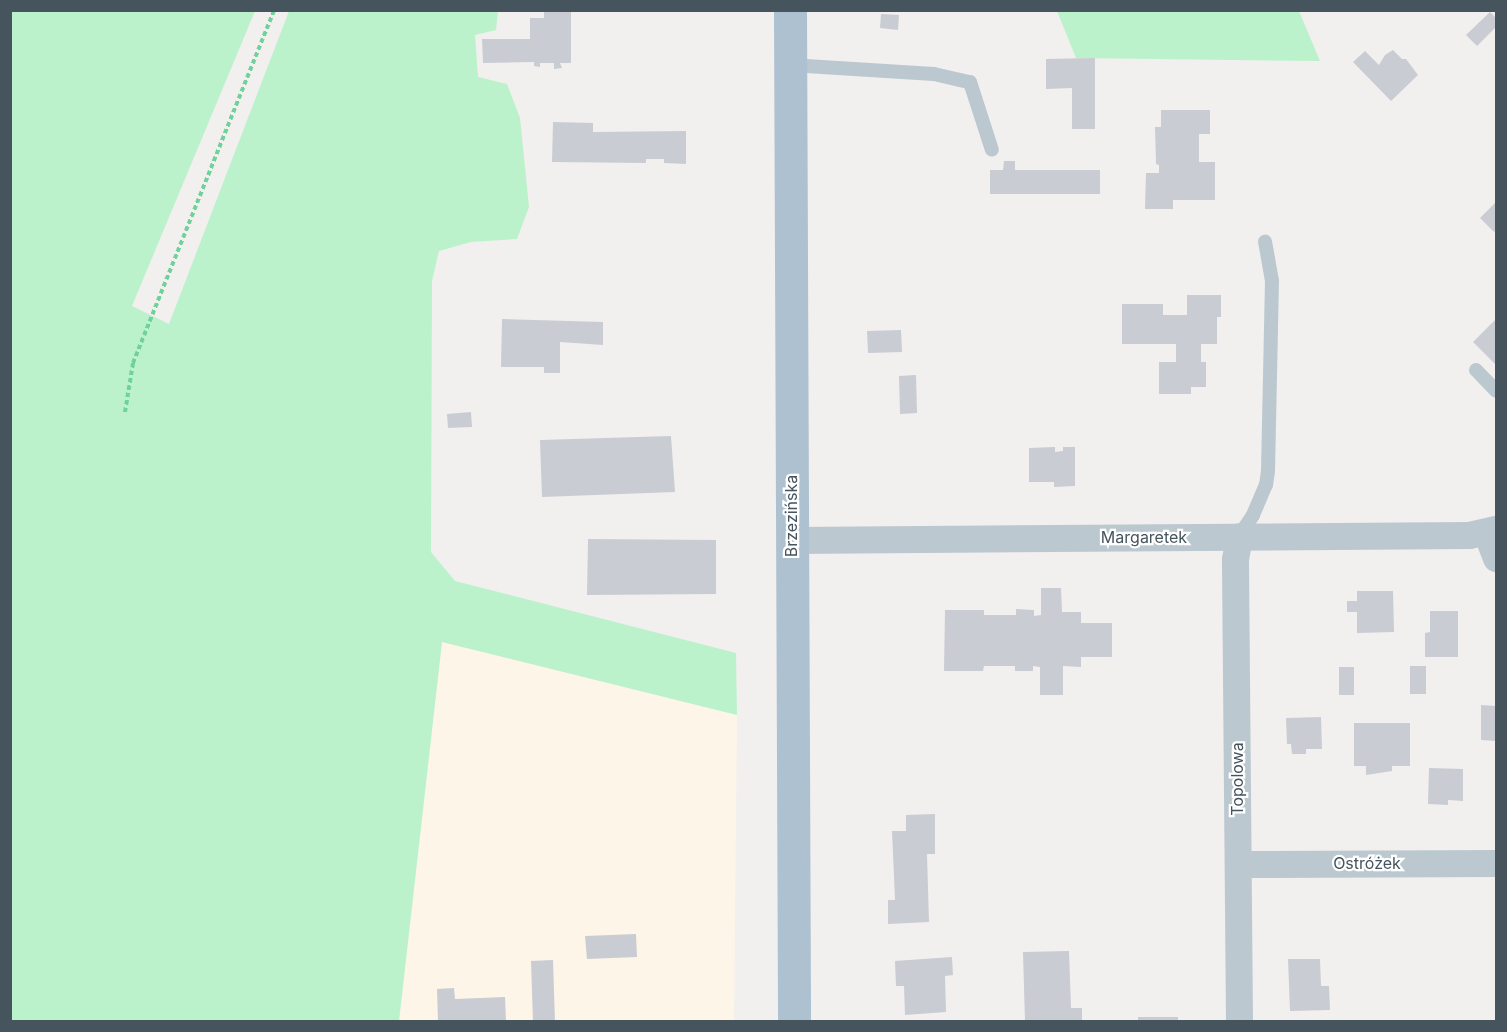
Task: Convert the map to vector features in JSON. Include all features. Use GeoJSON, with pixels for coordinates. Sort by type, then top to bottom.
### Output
{"type":"FeatureCollection","features":[{"type":"Feature","properties":{"kind":"main road","name":"Brzezińska"},"geometry":{"type":"LineString","coordinates":[[790,10],[794,1022]]}},
{"type":"Feature","properties":{"kind":"street","name":"Margaretek"},"geometry":{"type":"LineString","coordinates":[[792,540],[1491,531]]}},
{"type":"Feature","properties":{"kind":"street"},"geometry":{"type":"LineString","coordinates":[[1491,531],[1497,558]]}},
{"type":"Feature","properties":{"kind":"street","name":"Topolowa"},"geometry":{"type":"LineString","coordinates":[[1239,536],[1235,559],[1239,1022]]}},
{"type":"Feature","properties":{"kind":"street","name":"Ostróżek"},"geometry":{"type":"LineString","coordinates":[[1238,864],[1497,862]]}},
{"type":"Feature","properties":{"kind":"lane"},"geometry":{"type":"LineString","coordinates":[[790,66],[846,67],[934,74],[970,82],[992,150]]}},
{"type":"Feature","properties":{"kind":"lane"},"geometry":{"type":"LineString","coordinates":[[1239,536],[1253,515],[1266,485],[1268,471],[1272,281],[1266,242]]}},
{"type":"Feature","properties":{"kind":"lane"},"geometry":{"type":"LineString","coordinates":[[1476,370],[1497,391]]}},
{"type":"Feature","properties":{"kind":"path"},"geometry":{"type":"LineString","coordinates":[[125,412],[133,363],[274,10]]}},
{"type":"Feature","properties":{"kind":"shaded area"},"geometry":{"type":"Polygon","coordinates":[[[442,642],[737,715],[734,1020],[399,1022],[442,642]]]}},
{"type":"Feature","properties":{"kind":"green space"},"geometry":{"type":"Polygon","coordinates":[[[10,11],[255,11],[132,306],[169,324],[289,11],[498,11],[496,30],[475,35],[478,77],[507,84],[520,118],[529,207],[517,239],[471,242],[439,251],[432,281],[431,552],[455,581],[736,653],[737,715],[442,642],[399,1021],[11,1021],[10,11]]]}},
{"type":"Feature","properties":{"kind":"green space"},"geometry":{"type":"Polygon","coordinates":[[[1057,11],[1299,11],[1320,61],[1076,58],[1057,11]]]}},
{"type":"Feature","properties":{"kind":"building"},"geometry":{"type":"Polygon","coordinates":[[[544,10],[571,10],[571,63],[560,63],[562,68],[554,69],[554,63],[540,63],[540,67],[534,66],[534,62],[483,63],[482,39],[530,39],[530,18],[544,18],[544,10]]]}},
{"type":"Feature","properties":{"kind":"building"},"geometry":{"type":"Polygon","coordinates":[[[1490,12],[1496,18],[1496,27],[1477,46],[1466,35],[1490,12]]]}},
{"type":"Feature","properties":{"kind":"building"},"geometry":{"type":"Polygon","coordinates":[[[881,14],[899,15],[898,30],[880,28],[881,14]]]}},
{"type":"Feature","properties":{"kind":"building"},"geometry":{"type":"Polygon","coordinates":[[[1393,50],[1402,59],[1406,59],[1418,75],[1391,101],[1353,62],[1365,51],[1379,65],[1385,55],[1393,50]]]}},
{"type":"Feature","properties":{"kind":"building"},"geometry":{"type":"Polygon","coordinates":[[[1095,58],[1095,129],[1072,129],[1072,88],[1046,89],[1046,59],[1095,58]]]}},
{"type":"Feature","properties":{"kind":"building"},"geometry":{"type":"Polygon","coordinates":[[[1161,110],[1210,110],[1210,134],[1199,134],[1199,162],[1215,162],[1215,200],[1173,200],[1173,209],[1145,209],[1146,173],[1159,173],[1159,165],[1156,164],[1155,127],[1161,127],[1161,110]]]}},
{"type":"Feature","properties":{"kind":"building"},"geometry":{"type":"Polygon","coordinates":[[[553,122],[593,123],[593,132],[686,131],[686,164],[664,163],[664,159],[646,159],[646,163],[552,162],[553,122]]]}},
{"type":"Feature","properties":{"kind":"building"},"geometry":{"type":"Polygon","coordinates":[[[1004,161],[1015,161],[1015,170],[1100,170],[1100,194],[990,194],[990,170],[1003,170],[1004,161]]]}},
{"type":"Feature","properties":{"kind":"building"},"geometry":{"type":"Polygon","coordinates":[[[1496,202],[1496,229],[1494,232],[1480,218],[1496,202]]]}},
{"type":"Feature","properties":{"kind":"building"},"geometry":{"type":"Polygon","coordinates":[[[1187,295],[1221,295],[1221,317],[1217,317],[1217,344],[1201,344],[1201,362],[1206,362],[1206,387],[1191,387],[1191,394],[1159,394],[1159,362],[1176,362],[1176,344],[1122,344],[1122,304],[1163,304],[1163,315],[1187,315],[1187,295]]]}},
{"type":"Feature","properties":{"kind":"building"},"geometry":{"type":"Polygon","coordinates":[[[502,319],[603,322],[603,345],[560,342],[560,373],[544,373],[544,367],[501,367],[502,319]]]}},
{"type":"Feature","properties":{"kind":"building"},"geometry":{"type":"Polygon","coordinates":[[[1496,319],[1496,365],[1473,342],[1496,319]]]}},
{"type":"Feature","properties":{"kind":"building"},"geometry":{"type":"Polygon","coordinates":[[[901,330],[902,352],[868,353],[867,331],[901,330]]]}},
{"type":"Feature","properties":{"kind":"building"},"geometry":{"type":"Polygon","coordinates":[[[916,375],[917,413],[900,414],[899,376],[916,375]]]}},
{"type":"Feature","properties":{"kind":"building"},"geometry":{"type":"Polygon","coordinates":[[[471,412],[472,427],[448,428],[447,414],[471,412]]]}},
{"type":"Feature","properties":{"kind":"building"},"geometry":{"type":"Polygon","coordinates":[[[671,436],[675,492],[542,497],[540,440],[671,436]]]}},
{"type":"Feature","properties":{"kind":"building"},"geometry":{"type":"Polygon","coordinates":[[[1055,447],[1055,452],[1063,451],[1063,447],[1075,447],[1075,486],[1054,487],[1054,482],[1029,482],[1029,448],[1055,447]]]}},
{"type":"Feature","properties":{"kind":"building"},"geometry":{"type":"Polygon","coordinates":[[[588,539],[716,540],[716,594],[587,595],[588,539]]]}},
{"type":"Feature","properties":{"kind":"building"},"geometry":{"type":"Polygon","coordinates":[[[1041,588],[1061,588],[1062,612],[1081,612],[1081,623],[1112,623],[1112,657],[1081,657],[1081,667],[1063,666],[1063,695],[1040,695],[1040,667],[1033,666],[1033,671],[1015,671],[1015,666],[984,666],[983,671],[944,671],[945,610],[984,610],[984,615],[1016,615],[1016,609],[1034,610],[1034,616],[1041,615],[1041,588]]]}},
{"type":"Feature","properties":{"kind":"building"},"geometry":{"type":"Polygon","coordinates":[[[1357,591],[1393,591],[1394,632],[1357,633],[1357,612],[1347,612],[1347,601],[1357,601],[1357,591]]]}},
{"type":"Feature","properties":{"kind":"building"},"geometry":{"type":"Polygon","coordinates":[[[1430,611],[1458,611],[1458,657],[1425,657],[1425,633],[1430,632],[1430,611]]]}},
{"type":"Feature","properties":{"kind":"building"},"geometry":{"type":"Polygon","coordinates":[[[1410,666],[1426,666],[1426,694],[1410,694],[1410,666]]]}},
{"type":"Feature","properties":{"kind":"building"},"geometry":{"type":"Polygon","coordinates":[[[1339,667],[1354,667],[1354,695],[1339,695],[1339,667]]]}},
{"type":"Feature","properties":{"kind":"building"},"geometry":{"type":"Polygon","coordinates":[[[1481,705],[1496,706],[1496,741],[1481,740],[1481,705]]]}},
{"type":"Feature","properties":{"kind":"building"},"geometry":{"type":"Polygon","coordinates":[[[1321,717],[1322,749],[1306,749],[1306,754],[1292,754],[1291,744],[1287,744],[1286,718],[1321,717]]]}},
{"type":"Feature","properties":{"kind":"building"},"geometry":{"type":"Polygon","coordinates":[[[1354,723],[1410,723],[1410,766],[1392,766],[1392,771],[1366,775],[1366,766],[1354,766],[1354,723]]]}},
{"type":"Feature","properties":{"kind":"building"},"geometry":{"type":"Polygon","coordinates":[[[1429,768],[1463,769],[1463,801],[1448,800],[1448,805],[1428,804],[1429,768]]]}},
{"type":"Feature","properties":{"kind":"building"},"geometry":{"type":"Polygon","coordinates":[[[935,814],[935,854],[927,854],[929,922],[888,924],[888,900],[895,900],[892,831],[906,831],[906,815],[935,814]]]}},
{"type":"Feature","properties":{"kind":"building"},"geometry":{"type":"Polygon","coordinates":[[[636,934],[637,957],[587,959],[585,936],[636,934]]]}},
{"type":"Feature","properties":{"kind":"building"},"geometry":{"type":"Polygon","coordinates":[[[1069,951],[1071,1008],[1082,1008],[1082,1021],[1025,1022],[1023,952],[1069,951]]]}},
{"type":"Feature","properties":{"kind":"building"},"geometry":{"type":"Polygon","coordinates":[[[952,957],[953,975],[945,976],[946,1012],[905,1015],[904,986],[896,986],[895,961],[952,957]]]}},
{"type":"Feature","properties":{"kind":"building"},"geometry":{"type":"Polygon","coordinates":[[[1288,959],[1320,959],[1321,986],[1329,986],[1330,1010],[1290,1011],[1288,959]]]}},
{"type":"Feature","properties":{"kind":"building"},"geometry":{"type":"Polygon","coordinates":[[[553,960],[555,1022],[533,1022],[531,961],[553,960]]]}},
{"type":"Feature","properties":{"kind":"building"},"geometry":{"type":"Polygon","coordinates":[[[454,988],[455,999],[505,997],[506,1021],[438,1022],[437,989],[454,988]]]}},
{"type":"Feature","properties":{"kind":"building"},"geometry":{"type":"Polygon","coordinates":[[[1138,1017],[1178,1017],[1178,1022],[1138,1022],[1138,1017]]]}}]}
